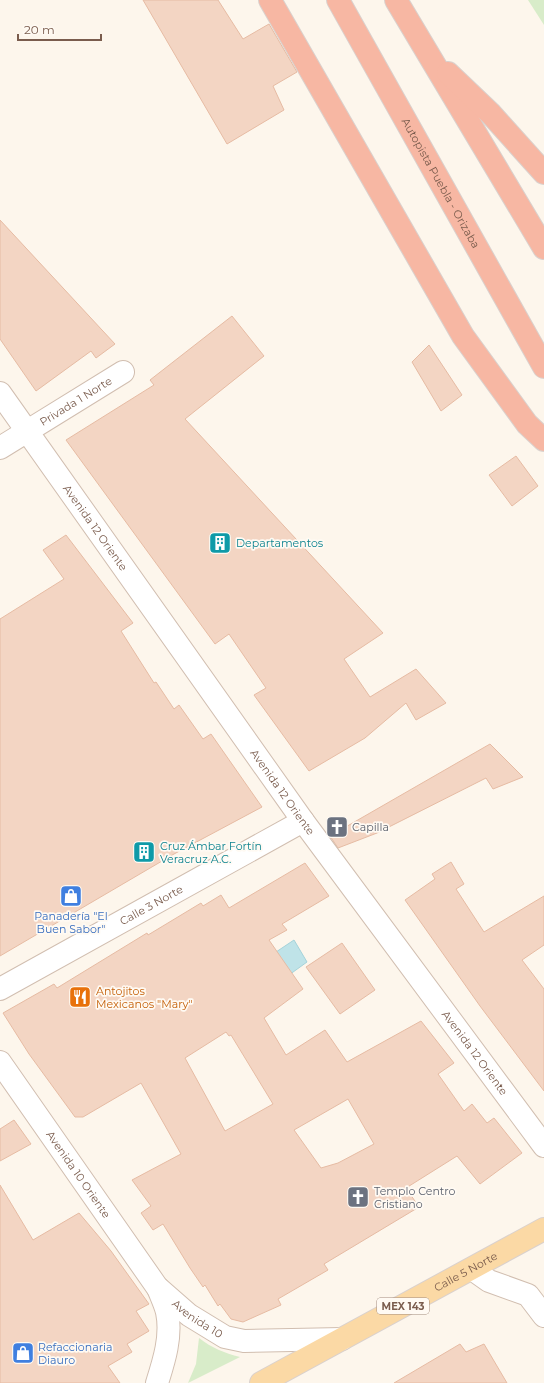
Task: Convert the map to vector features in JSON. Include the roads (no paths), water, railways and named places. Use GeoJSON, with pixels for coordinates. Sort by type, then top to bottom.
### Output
{"type":"FeatureCollection","features":[{"type":"Feature","properties":{"kind":"highway"},"geometry":{"type":"LineString","coordinates":[[270,0],[463,336],[527,424],[544,440]]}},
{"type":"Feature","properties":{"kind":"highway","name":"Autopista Puebla - Orizaba"},"geometry":{"type":"LineString","coordinates":[[338,0],[544,366]]}},
{"type":"Feature","properties":{"kind":"highway"},"geometry":{"type":"LineString","coordinates":[[396,0],[544,248]]}},
{"type":"Feature","properties":{"kind":"highway"},"geometry":{"type":"LineString","coordinates":[[428,55],[491,114],[544,173]]}},
{"type":"Feature","properties":{"kind":"main road","name":"Calle 5 Norte"},"geometry":{"type":"LineString","coordinates":[[262,1383],[544,1229]]}},
{"type":"Feature","properties":{"kind":"street","name":"Privada 1 Norte"},"geometry":{"type":"LineString","coordinates":[[0,448],[124,372]]}},
{"type":"Feature","properties":{"kind":"street","name":"Avenida 12 Oriente"},"geometry":{"type":"LineString","coordinates":[[0,393],[304,821],[544,1146]]}},
{"type":"Feature","properties":{"kind":"street","name":"Calle 3 Norte"},"geometry":{"type":"LineString","coordinates":[[0,989],[304,821]]}},
{"type":"Feature","properties":{"kind":"street","name":"Avenida 10 Oriente"},"geometry":{"type":"LineString","coordinates":[[0,1062],[157,1287]]}},
{"type":"Feature","properties":{"kind":"street"},"geometry":{"type":"LineString","coordinates":[[472,1269],[489,1281],[528,1295],[544,1316]]}},
{"type":"Feature","properties":{"kind":"street","name":"Avenida 10"},"geometry":{"type":"LineString","coordinates":[[157,1287],[189,1315],[225,1337],[244,1341],[342,1339]]}},
{"type":"Feature","properties":{"kind":"street","name":"Avenida 10"},"geometry":{"type":"LineString","coordinates":[[157,1287],[167,1312],[168,1333],[164,1361],[157,1383]]}},
{"type":"Feature","properties":{"kind":"water"},"geometry":{"type":"Polygon","coordinates":[[[294,940],[307,962],[282,980],[267,958],[294,940]]]}},
{"type":"Feature","properties":{"kind":"place","name":"Departamentos"},"geometry":{"type":"Point","coordinates":[220,543]}},
{"type":"Feature","properties":{"kind":"place","name":"Capilla"},"geometry":{"type":"Point","coordinates":[337,827]}},
{"type":"Feature","properties":{"kind":"place","name":"Cruz Ámbar Fortín Veracruz A.C."},"geometry":{"type":"Point","coordinates":[144,852]}},
{"type":"Feature","properties":{"kind":"place","name":"Panadería \"El Buen Sabor\""},"geometry":{"type":"Point","coordinates":[71,896]}},
{"type":"Feature","properties":{"kind":"place","name":"Antojitos Mexicanos \"Mary\""},"geometry":{"type":"Point","coordinates":[80,997]}},
{"type":"Feature","properties":{"kind":"place","name":"Templo Centro Cristiano"},"geometry":{"type":"Point","coordinates":[358,1197]}},
{"type":"Feature","properties":{"kind":"place","name":"Refaccionaria Diauro"},"geometry":{"type":"Point","coordinates":[23,1353]}}]}
